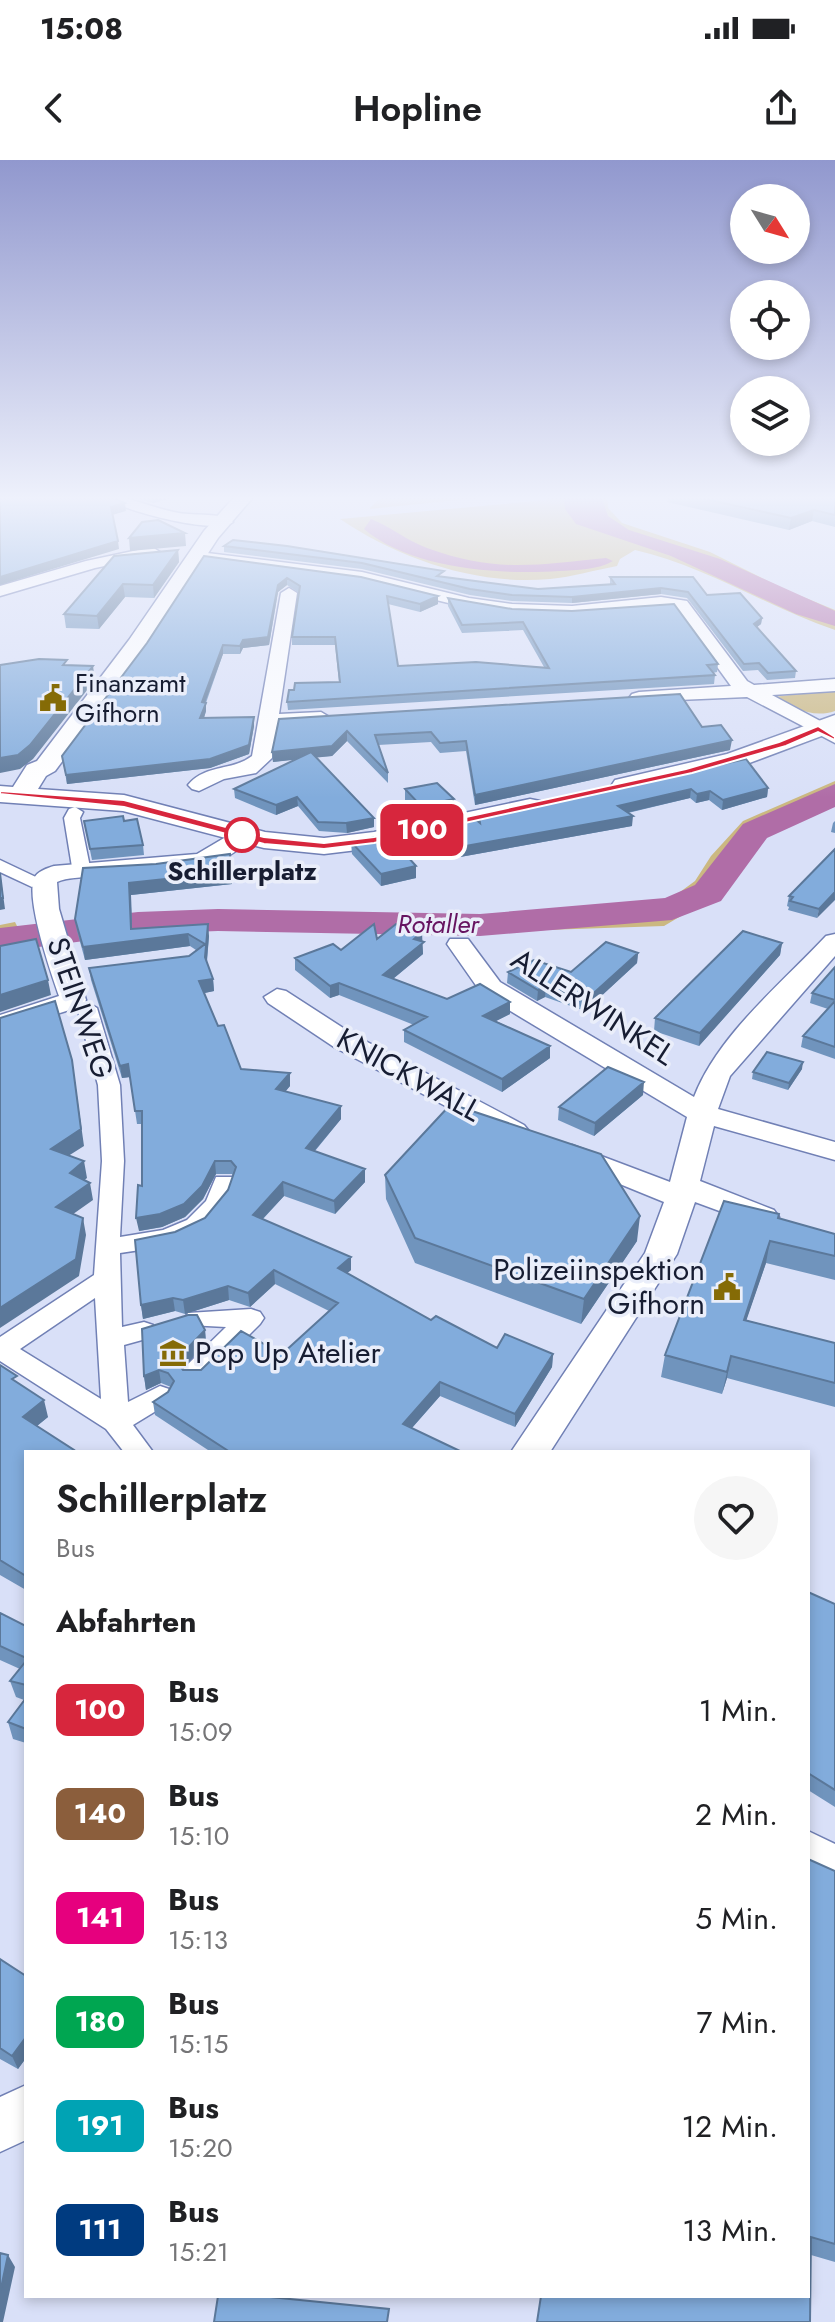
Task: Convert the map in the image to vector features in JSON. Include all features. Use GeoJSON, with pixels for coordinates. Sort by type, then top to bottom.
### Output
{"type":"FeatureCollection","features":[{"type":"Feature","properties":{"kind":"street"},"geometry":{"type":"LineString","coordinates":[[12,802],[39,789],[51,772],[46,766],[160,596]]}},
{"type":"Feature","properties":{"kind":"street"},"geometry":{"type":"LineString","coordinates":[[199,785],[218,774],[256,765],[262,758],[288,596]]}},
{"type":"Feature","properties":{"kind":"street"},"geometry":{"type":"LineString","coordinates":[[440,596],[512,609],[572,611],[672,602],[685,608],[747,691],[829,729]]}},
{"type":"Feature","properties":{"kind":"street"},"geometry":{"type":"LineString","coordinates":[[622,699],[835,685]]}},
{"type":"Feature","properties":{"kind":"street"},"geometry":{"type":"LineString","coordinates":[[266,721],[342,717]]}},
{"type":"Feature","properties":{"kind":"street"},"geometry":{"type":"LineString","coordinates":[[591,793],[735,760],[829,729]]}},
{"type":"Feature","properties":{"kind":"street"},"geometry":{"type":"LineString","coordinates":[[12,802],[124,803],[241,835],[299,845],[347,844],[562,800]]}},
{"type":"Feature","properties":{"kind":"street"},"geometry":{"type":"LineString","coordinates":[[12,802],[75,812],[176,817]]}},
{"type":"Feature","properties":{"kind":"street"},"geometry":{"type":"LineString","coordinates":[[75,812],[72,818],[81,867]]}},
{"type":"Feature","properties":{"kind":"street","name":"STEINWEG"},"geometry":{"type":"LineString","coordinates":[[116,1422],[106,1279],[113,1161],[109,1085],[87,1008],[73,1000],[60,962],[50,922],[45,880],[54,873],[202,860],[226,848],[241,835]]}},
{"type":"Feature","properties":{"kind":"street"},"geometry":{"type":"LineString","coordinates":[[0,865],[32,882]]}},
{"type":"Feature","properties":{"kind":"street"},"geometry":{"type":"LineString","coordinates":[[531,1450],[569,1398],[661,1254],[683,1192],[702,1114],[717,1074],[835,941]]}},
{"type":"Feature","properties":{"kind":"street","name":"ALLERWINKEL"},"geometry":{"type":"LineString","coordinates":[[459,944],[491,988],[702,1114]]}},
{"type":"Feature","properties":{"kind":"street"},"geometry":{"type":"LineString","coordinates":[[60,962],[91,969]]}},
{"type":"Feature","properties":{"kind":"street","name":"KNICKWALL"},"geometry":{"type":"LineString","coordinates":[[277,997],[344,1041],[501,1126],[795,1229]]}},
{"type":"Feature","properties":{"kind":"street"},"geometry":{"type":"LineString","coordinates":[[0,1024],[73,1000]]}},
{"type":"Feature","properties":{"kind":"street"},"geometry":{"type":"LineString","coordinates":[[702,1114],[835,1151]]}},
{"type":"Feature","properties":{"kind":"street"},"geometry":{"type":"LineString","coordinates":[[110,1246],[187,1234],[220,1202],[224,1182]]}},
{"type":"Feature","properties":{"kind":"street"},"geometry":{"type":"LineString","coordinates":[[106,1279],[0,1350],[116,1422],[137,1450]]}},
{"type":"Feature","properties":{"kind":"street"},"geometry":{"type":"LineString","coordinates":[[194,1374],[251,1318],[197,1319]]}},
{"type":"Feature","properties":{"kind":"street"},"geometry":{"type":"LineString","coordinates":[[111,1339],[156,1328]]}},
{"type":"Feature","properties":{"kind":"street"},"geometry":{"type":"LineString","coordinates":[[116,1422],[160,1396]]}},
{"type":"Feature","properties":{"kind":"street"},"geometry":{"type":"LineString","coordinates":[[810,1849],[835,1862]]}},
{"type":"Feature","properties":{"kind":"street"},"geometry":{"type":"LineString","coordinates":[[0,2126],[24,2112]]}},
{"type":"Feature","properties":{"kind":"shaded area"},"geometry":{"type":"Polygon","coordinates":[[[754,596],[801,596],[835,610],[835,630],[810,621],[754,596]]]}},
{"type":"Feature","properties":{"kind":"shaded area"},"geometry":{"type":"Polygon","coordinates":[[[757,596],[802,596],[835,611],[835,626],[796,614],[757,596]]]}},
{"type":"Feature","properties":{"kind":"shaded area"},"geometry":{"type":"Polygon","coordinates":[[[835,690],[835,711],[827,713],[803,711],[773,697],[835,690]]]}},
{"type":"Feature","properties":{"kind":"shaded area"},"geometry":{"type":"Polygon","coordinates":[[[835,781],[835,803],[765,834],[725,890],[664,926],[452,933],[209,924],[94,932],[0,946],[0,925],[15,922],[19,930],[126,916],[210,913],[459,917],[633,907],[669,900],[695,881],[711,856],[743,821],[835,781]]]}},
{"type":"Feature","properties":{"kind":"building"},"geometry":{"type":"Polygon","coordinates":[[[80,596],[113,596],[97,616],[64,614],[80,596]]]}},
{"type":"Feature","properties":{"kind":"building"},"geometry":{"type":"Polygon","coordinates":[[[178,596],[276,596],[268,637],[243,640],[240,646],[223,645],[202,702],[206,703],[200,718],[254,717],[249,745],[210,759],[66,775],[62,756],[147,643],[178,596]]]}},
{"type":"Feature","properties":{"kind":"building"},"geometry":{"type":"Polygon","coordinates":[[[298,596],[438,596],[420,604],[387,596],[398,666],[476,662],[549,668],[523,622],[462,625],[448,598],[512,609],[572,611],[674,604],[718,664],[707,665],[715,675],[287,702],[289,690],[294,690],[295,683],[340,682],[335,637],[292,637],[298,596]]]}},
{"type":"Feature","properties":{"kind":"building"},"geometry":{"type":"Polygon","coordinates":[[[691,596],[743,596],[762,618],[754,624],[796,671],[768,673],[759,663],[744,664],[691,596]]]}},
{"type":"Feature","properties":{"kind":"building"},"geometry":{"type":"Polygon","coordinates":[[[39,659],[67,660],[63,665],[93,666],[30,745],[18,755],[0,758],[0,665],[39,659]]]}},
{"type":"Feature","properties":{"kind":"building"},"geometry":{"type":"Polygon","coordinates":[[[680,694],[702,727],[721,725],[732,740],[475,795],[466,741],[440,743],[431,732],[375,735],[388,773],[347,731],[332,746],[272,752],[279,719],[680,694]]]}},
{"type":"Feature","properties":{"kind":"building"},"geometry":{"type":"Polygon","coordinates":[[[311,752],[374,818],[346,823],[318,822],[297,797],[276,805],[234,789],[311,752]]]}},
{"type":"Feature","properties":{"kind":"building"},"geometry":{"type":"Polygon","coordinates":[[[746,759],[768,788],[723,800],[710,791],[697,794],[691,789],[618,806],[633,816],[460,847],[439,825],[474,818],[480,823],[479,817],[746,759]]]}},
{"type":"Feature","properties":{"kind":"building"},"geometry":{"type":"Polygon","coordinates":[[[437,783],[454,799],[421,806],[405,789],[437,783]]]}},
{"type":"Feature","properties":{"kind":"building"},"geometry":{"type":"Polygon","coordinates":[[[123,816],[124,821],[137,819],[143,845],[90,849],[84,821],[123,816]]]}},
{"type":"Feature","properties":{"kind":"building"},"geometry":{"type":"Polygon","coordinates":[[[391,834],[411,854],[406,855],[416,866],[381,874],[351,842],[391,834]]]}},
{"type":"Feature","properties":{"kind":"building"},"geometry":{"type":"Polygon","coordinates":[[[835,849],[835,892],[819,909],[790,901],[793,897],[789,896],[835,849]]]}},
{"type":"Feature","properties":{"kind":"building"},"geometry":{"type":"Polygon","coordinates":[[[230,854],[231,872],[129,883],[131,929],[208,924],[205,957],[213,979],[199,981],[218,1026],[224,1025],[241,1069],[290,1073],[276,1089],[341,1106],[306,1148],[365,1169],[334,1201],[283,1182],[253,1215],[351,1257],[338,1268],[431,1320],[436,1316],[497,1348],[505,1334],[553,1354],[515,1414],[440,1382],[403,1424],[458,1450],[227,1450],[153,1402],[168,1392],[174,1381],[168,1373],[159,1370],[144,1376],[142,1329],[197,1315],[205,1330],[176,1360],[183,1370],[201,1370],[241,1331],[282,1354],[338,1303],[274,1270],[248,1293],[228,1286],[183,1300],[173,1298],[141,1305],[135,1240],[175,1232],[205,1218],[228,1190],[236,1167],[231,1161],[215,1161],[202,1186],[184,1204],[160,1214],[136,1218],[138,1185],[142,1186],[142,1111],[135,1111],[128,1064],[120,1066],[89,968],[189,956],[205,944],[188,934],[83,947],[75,919],[83,868],[156,864],[230,854]]]}},
{"type":"Feature","properties":{"kind":"building"},"geometry":{"type":"Polygon","coordinates":[[[374,924],[377,939],[396,924],[422,932],[414,939],[424,942],[383,975],[447,999],[480,984],[510,1002],[483,1016],[550,1046],[502,1079],[404,1030],[427,1017],[339,983],[330,986],[295,958],[333,944],[341,950],[374,924]]]}},
{"type":"Feature","properties":{"kind":"building"},"geometry":{"type":"Polygon","coordinates":[[[743,931],[782,943],[700,1033],[655,1018],[743,931]]]}},
{"type":"Feature","properties":{"kind":"building"},"geometry":{"type":"Polygon","coordinates":[[[36,939],[48,980],[0,995],[0,946],[36,939]]]}},
{"type":"Feature","properties":{"kind":"building"},"geometry":{"type":"Polygon","coordinates":[[[606,942],[638,953],[586,1000],[546,986],[538,990],[508,972],[534,960],[571,972],[606,942]]]}},
{"type":"Feature","properties":{"kind":"building"},"geometry":{"type":"Polygon","coordinates":[[[835,967],[835,1000],[812,993],[835,967]]]}},
{"type":"Feature","properties":{"kind":"building"},"geometry":{"type":"Polygon","coordinates":[[[55,1001],[72,1060],[81,1129],[51,1149],[84,1161],[70,1173],[90,1183],[56,1207],[83,1218],[76,1259],[0,1308],[0,1018],[55,1001]]]}},
{"type":"Feature","properties":{"kind":"building"},"geometry":{"type":"Polygon","coordinates":[[[835,1001],[835,1047],[803,1036],[835,1001]]]}},
{"type":"Feature","properties":{"kind":"building"},"geometry":{"type":"Polygon","coordinates":[[[767,1052],[803,1062],[789,1083],[753,1072],[767,1052]]]}},
{"type":"Feature","properties":{"kind":"building"},"geometry":{"type":"Polygon","coordinates":[[[608,1067],[644,1082],[595,1123],[559,1107],[608,1067]]]}},
{"type":"Feature","properties":{"kind":"building"},"geometry":{"type":"Polygon","coordinates":[[[451,1104],[601,1154],[640,1216],[584,1299],[415,1238],[385,1175],[451,1104]]]}},
{"type":"Feature","properties":{"kind":"building","name":"Polizeiinspektion Gifhorn"},"geometry":{"type":"Polygon","coordinates":[[[724,1201],[779,1214],[778,1218],[835,1234],[835,1256],[770,1241],[744,1320],[835,1343],[835,1383],[731,1356],[727,1372],[665,1355],[724,1201]]]}},
{"type":"Feature","properties":{"kind":"building"},"geometry":{"type":"Polygon","coordinates":[[[0,1365],[17,1376],[12,1379],[44,1400],[23,1417],[74,1450],[24,1450],[24,1575],[0,1560],[0,1365]]]}},
{"type":"Feature","properties":{"kind":"building"},"geometry":{"type":"Polygon","coordinates":[[[810,1593],[835,1604],[835,1790],[810,1774],[810,1593]]]}},
{"type":"Feature","properties":{"kind":"building"},"geometry":{"type":"Polygon","coordinates":[[[0,1613],[24,1625],[24,1657],[0,1646],[0,1613]]]}},
{"type":"Feature","properties":{"kind":"building"},"geometry":{"type":"Polygon","coordinates":[[[24,1664],[24,1684],[10,1681],[24,1664]]]}},
{"type":"Feature","properties":{"kind":"building"},"geometry":{"type":"Polygon","coordinates":[[[24,1701],[24,1728],[8,1722],[24,1701]]]}},
{"type":"Feature","properties":{"kind":"building"},"geometry":{"type":"Polygon","coordinates":[[[810,1860],[835,1871],[835,2244],[811,2237],[810,2322],[537,2322],[541,2298],[810,2298],[810,1860]]]}},
{"type":"Feature","properties":{"kind":"building"},"geometry":{"type":"Polygon","coordinates":[[[0,1959],[24,1975],[24,2040],[12,2056],[0,2048],[0,1959]]]}},
{"type":"Feature","properties":{"kind":"building"},"geometry":{"type":"Polygon","coordinates":[[[0,2253],[8,2255],[0,2293],[0,2253]]]}},
{"type":"Feature","properties":{"kind":"building"},"geometry":{"type":"Polygon","coordinates":[[[218,2298],[280,2298],[389,2309],[387,2322],[214,2322],[218,2298]]]}},
{"type":"Feature","properties":{"kind":"waterway","name":"Rotaller"},"geometry":{"type":"LineString","coordinates":[[0,940],[138,923],[218,920],[480,925],[672,909],[708,893],[755,831],[835,794]]}},
{"type":"Feature","properties":{"kind":"bus line","name":"100"},"geometry":{"type":"LineString","coordinates":[[0,794],[124,803],[264,840],[324,846],[374,840],[489,816],[735,760],[818,729],[835,737]]}},
{"type":"Feature","properties":{"kind":"place","name":"Finanzamt Gifhorn"},"geometry":{"type":"Point","coordinates":[53,698]}},
{"type":"Feature","properties":{"kind":"place","name":"Schillerplatz"},"geometry":{"type":"Point","coordinates":[242,835]}},
{"type":"Feature","properties":{"kind":"place","name":"Polizeiinspektion Gifhorn"},"geometry":{"type":"Point","coordinates":[727,1287]}},
{"type":"Feature","properties":{"kind":"place","name":"Pop Up Atelier"},"geometry":{"type":"Point","coordinates":[173,1353]}}]}
